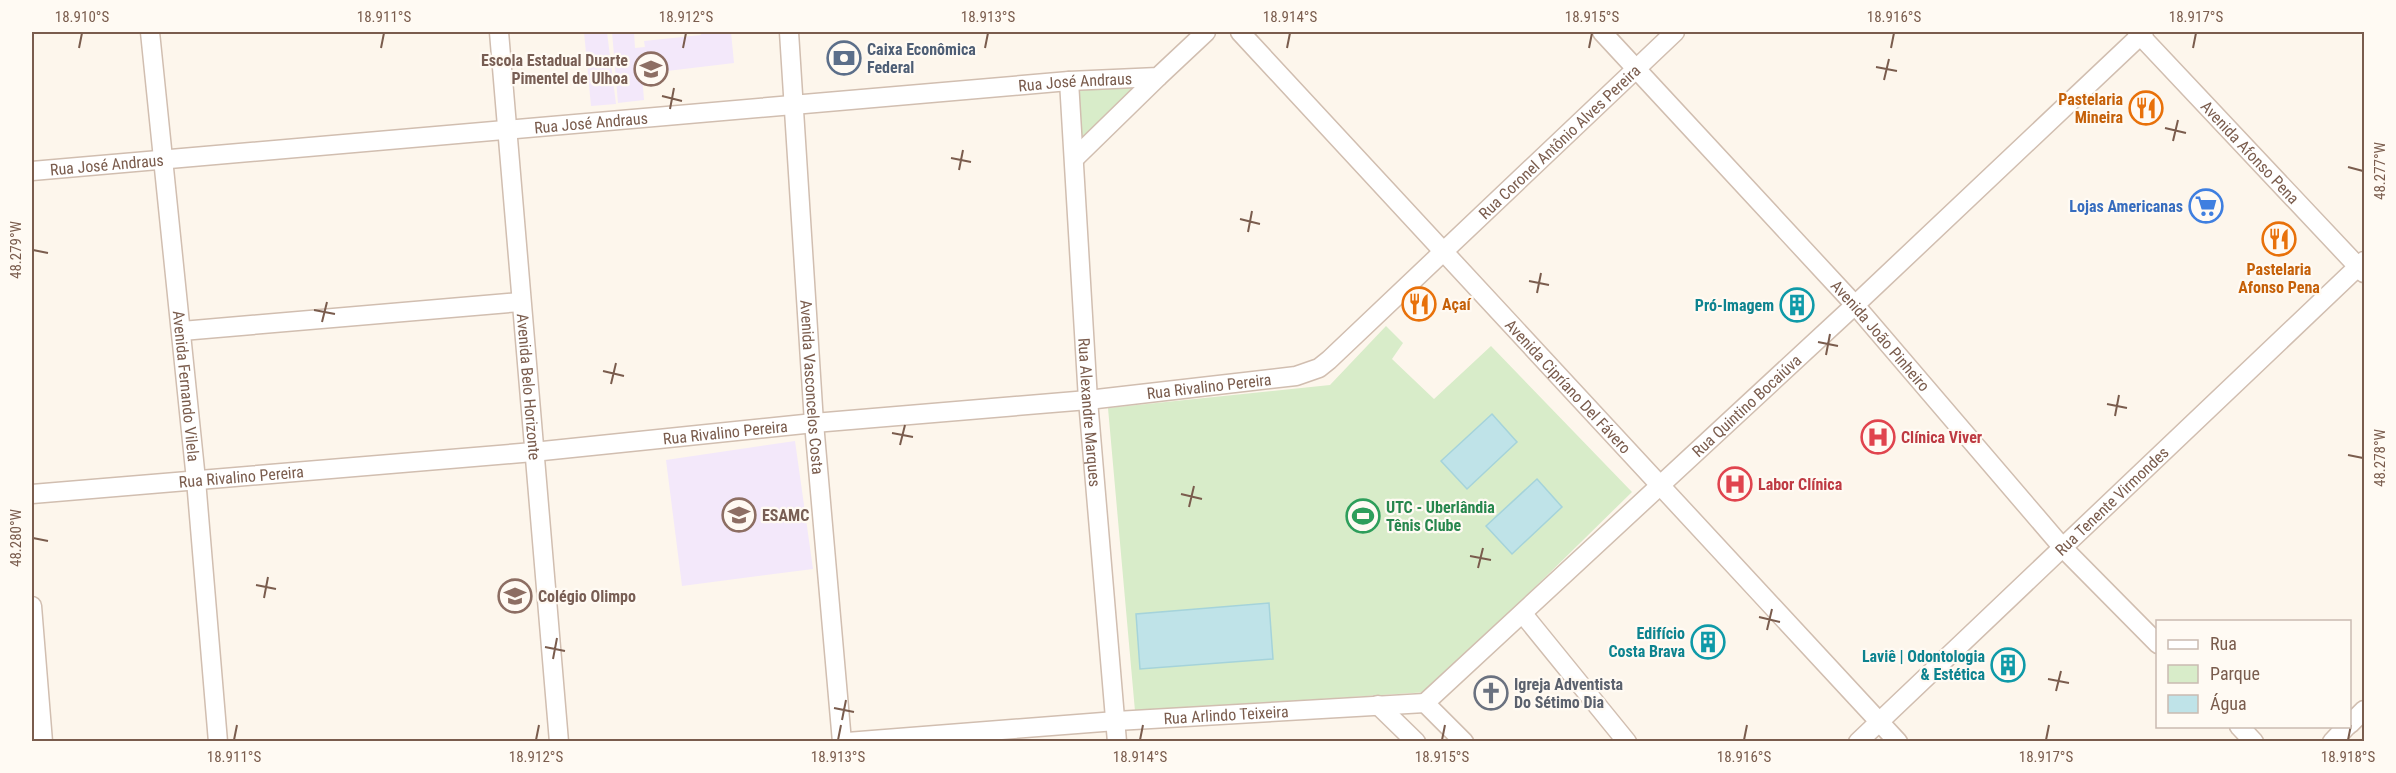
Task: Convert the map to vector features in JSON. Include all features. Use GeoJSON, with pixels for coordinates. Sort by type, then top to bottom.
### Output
{"type":"FeatureCollection","features":[{"type":"Feature","properties":{"kind":"street","name":"Avenida Fernando Vilela"},"geometry":{"type":"LineString","coordinates":[[150,32],[182,331],[218,741]]}},
{"type":"Feature","properties":{"kind":"street","name":"Avenida Belo Horizonte"},"geometry":{"type":"LineString","coordinates":[[499,32],[520,302],[559,741]]}},
{"type":"Feature","properties":{"kind":"street","name":"Avenida Vasconcelos Costa"},"geometry":{"type":"LineString","coordinates":[[789,32],[814,423],[842,741]]}},
{"type":"Feature","properties":{"kind":"street"},"geometry":{"type":"LineString","coordinates":[[1075,158],[1206,32]]}},
{"type":"Feature","properties":{"kind":"street","name":"Avenida Cipríano Del Fávero"},"geometry":{"type":"LineString","coordinates":[[1240,32],[1898,741]]}},
{"type":"Feature","properties":{"kind":"street","name":"Avenida João Pinheiro"},"geometry":{"type":"LineString","coordinates":[[1602,32],[1855,305],[2063,548],[2156,643]]}},
{"type":"Feature","properties":{"kind":"street","name":"Rua Coronel Antônio Alves Pereira"},"geometry":{"type":"LineString","coordinates":[[1443,250],[1675,32]]}},
{"type":"Feature","properties":{"kind":"street","name":"Avenida Afonso Pena"},"geometry":{"type":"LineString","coordinates":[[2140,33],[2363,267]]}},
{"type":"Feature","properties":{"kind":"street","name":"Rua Quintino Bocaiúva"},"geometry":{"type":"LineString","coordinates":[[1425,703],[1855,305],[2140,33]]}},
{"type":"Feature","properties":{"kind":"street","name":"Rua José Andraus"},"geometry":{"type":"LineString","coordinates":[[32,171],[508,128],[1068,81],[1158,76]]}},
{"type":"Feature","properties":{"kind":"street","name":"Rua Alexandre Marques"},"geometry":{"type":"LineString","coordinates":[[1068,81],[1075,158],[1088,400],[1118,741]]}},
{"type":"Feature","properties":{"kind":"street","name":"Rua Rivalino Pereira"},"geometry":{"type":"LineString","coordinates":[[32,494],[533,452],[814,423],[1088,400],[1282,378],[1308,373],[1329,360],[1443,250]]}},
{"type":"Feature","properties":{"kind":"street","name":"Rua Tenente Virmondes"},"geometry":{"type":"LineString","coordinates":[[1858,741],[2363,267]]}},
{"type":"Feature","properties":{"kind":"street"},"geometry":{"type":"LineString","coordinates":[[182,331],[520,302]]}},
{"type":"Feature","properties":{"kind":"street"},"geometry":{"type":"LineString","coordinates":[[32,606],[43,741]]}},
{"type":"Feature","properties":{"kind":"street"},"geometry":{"type":"LineString","coordinates":[[1523,614],[1627,741]]}},
{"type":"Feature","properties":{"kind":"street"},"geometry":{"type":"LineString","coordinates":[[1425,703],[1464,741]]}},
{"type":"Feature","properties":{"kind":"street","name":"Rua Arlindo Teixeira"},"geometry":{"type":"LineString","coordinates":[[847,741],[1116,720],[1425,703]]}},
{"type":"Feature","properties":{"kind":"street"},"geometry":{"type":"LineString","coordinates":[[1378,705],[1412,740]]}},
{"type":"Feature","properties":{"kind":"street"},"geometry":{"type":"LineString","coordinates":[[2351,722],[2364,710]]}},
{"type":"Feature","properties":{"kind":"street"},"geometry":{"type":"LineString","coordinates":[[2241,728],[2254,741]]}},
{"type":"Feature","properties":{"kind":"street"},"geometry":{"type":"LineString","coordinates":[[2332,741],[2345,728]]}},
{"type":"Feature","properties":{"kind":"shaded area","name":"Escola Estadual Duarte Pimentel de Ulhoa"},"geometry":{"type":"Polygon","coordinates":[[[584,32],[607,32],[616,104],[591,106],[584,32]]]}},
{"type":"Feature","properties":{"kind":"shaded area","name":"Escola Estadual Duarte Pimentel de Ulhoa"},"geometry":{"type":"Polygon","coordinates":[[[612,32],[634,32],[635,48],[645,47],[644,41],[701,35],[701,32],[731,32],[734,63],[642,74],[644,100],[618,103],[612,32]]]}},
{"type":"Feature","properties":{"kind":"shaded area","name":"ESAMC"},"geometry":{"type":"Polygon","coordinates":[[[795,441],[813,569],[682,586],[666,460],[795,441]]]}},
{"type":"Feature","properties":{"kind":"green space"},"geometry":{"type":"Polygon","coordinates":[[[1075,81],[1145,86],[1080,147],[1075,81]]]}},
{"type":"Feature","properties":{"kind":"green space","name":"UTC - Uberlândia Tênis Clube"},"geometry":{"type":"Polygon","coordinates":[[[1386,326],[1403,343],[1392,359],[1434,399],[1491,346],[1632,492],[1428,692],[1135,711],[1108,408],[1330,385],[1386,326]]]}},
{"type":"Feature","properties":{"kind":"water"},"geometry":{"type":"Polygon","coordinates":[[[1492,414],[1517,442],[1467,489],[1441,461],[1492,414]]]}},
{"type":"Feature","properties":{"kind":"water"},"geometry":{"type":"Polygon","coordinates":[[[1537,479],[1562,507],[1512,554],[1486,526],[1537,479]]]}},
{"type":"Feature","properties":{"kind":"water"},"geometry":{"type":"Polygon","coordinates":[[[1269,603],[1273,659],[1140,669],[1136,614],[1269,603]]]}},
{"type":"Feature","properties":{"kind":"place","name":"Caixa Econômica Federal"},"geometry":{"type":"Point","coordinates":[844,58]}},
{"type":"Feature","properties":{"kind":"place","name":"Escola Estadual Duarte Pimentel de Ulhoa"},"geometry":{"type":"Point","coordinates":[651,69]}},
{"type":"Feature","properties":{"kind":"place","name":"Pastelaria Mineira"},"geometry":{"type":"Point","coordinates":[2146,108]}},
{"type":"Feature","properties":{"kind":"place","name":"Lojas Americanas"},"geometry":{"type":"Point","coordinates":[2206,206]}},
{"type":"Feature","properties":{"kind":"place","name":"Pastelaria Afonso Pena"},"geometry":{"type":"Point","coordinates":[2279,239]}},
{"type":"Feature","properties":{"kind":"place","name":"Açaí"},"geometry":{"type":"Point","coordinates":[1419,304]}},
{"type":"Feature","properties":{"kind":"place","name":"Pró-Imagem"},"geometry":{"type":"Point","coordinates":[1797,305]}},
{"type":"Feature","properties":{"kind":"place","name":"Clínica Viver"},"geometry":{"type":"Point","coordinates":[1878,437]}},
{"type":"Feature","properties":{"kind":"place","name":"Labor Clínica"},"geometry":{"type":"Point","coordinates":[1735,484]}},
{"type":"Feature","properties":{"kind":"place","name":"ESAMC"},"geometry":{"type":"Point","coordinates":[739,515]}},
{"type":"Feature","properties":{"kind":"place","name":"UTC - Uberlândia Tênis Clube"},"geometry":{"type":"Point","coordinates":[1363,516]}},
{"type":"Feature","properties":{"kind":"place","name":"Colégio Olimpo"},"geometry":{"type":"Point","coordinates":[515,596]}},
{"type":"Feature","properties":{"kind":"place","name":"Edifício Costa Brava"},"geometry":{"type":"Point","coordinates":[1708,642]}},
{"type":"Feature","properties":{"kind":"place","name":"Laviê | Odontologia & Estética"},"geometry":{"type":"Point","coordinates":[2008,665]}},
{"type":"Feature","properties":{"kind":"place","name":"Igreja Adventista Do Sétimo Dia"},"geometry":{"type":"Point","coordinates":[1491,693]}}]}
